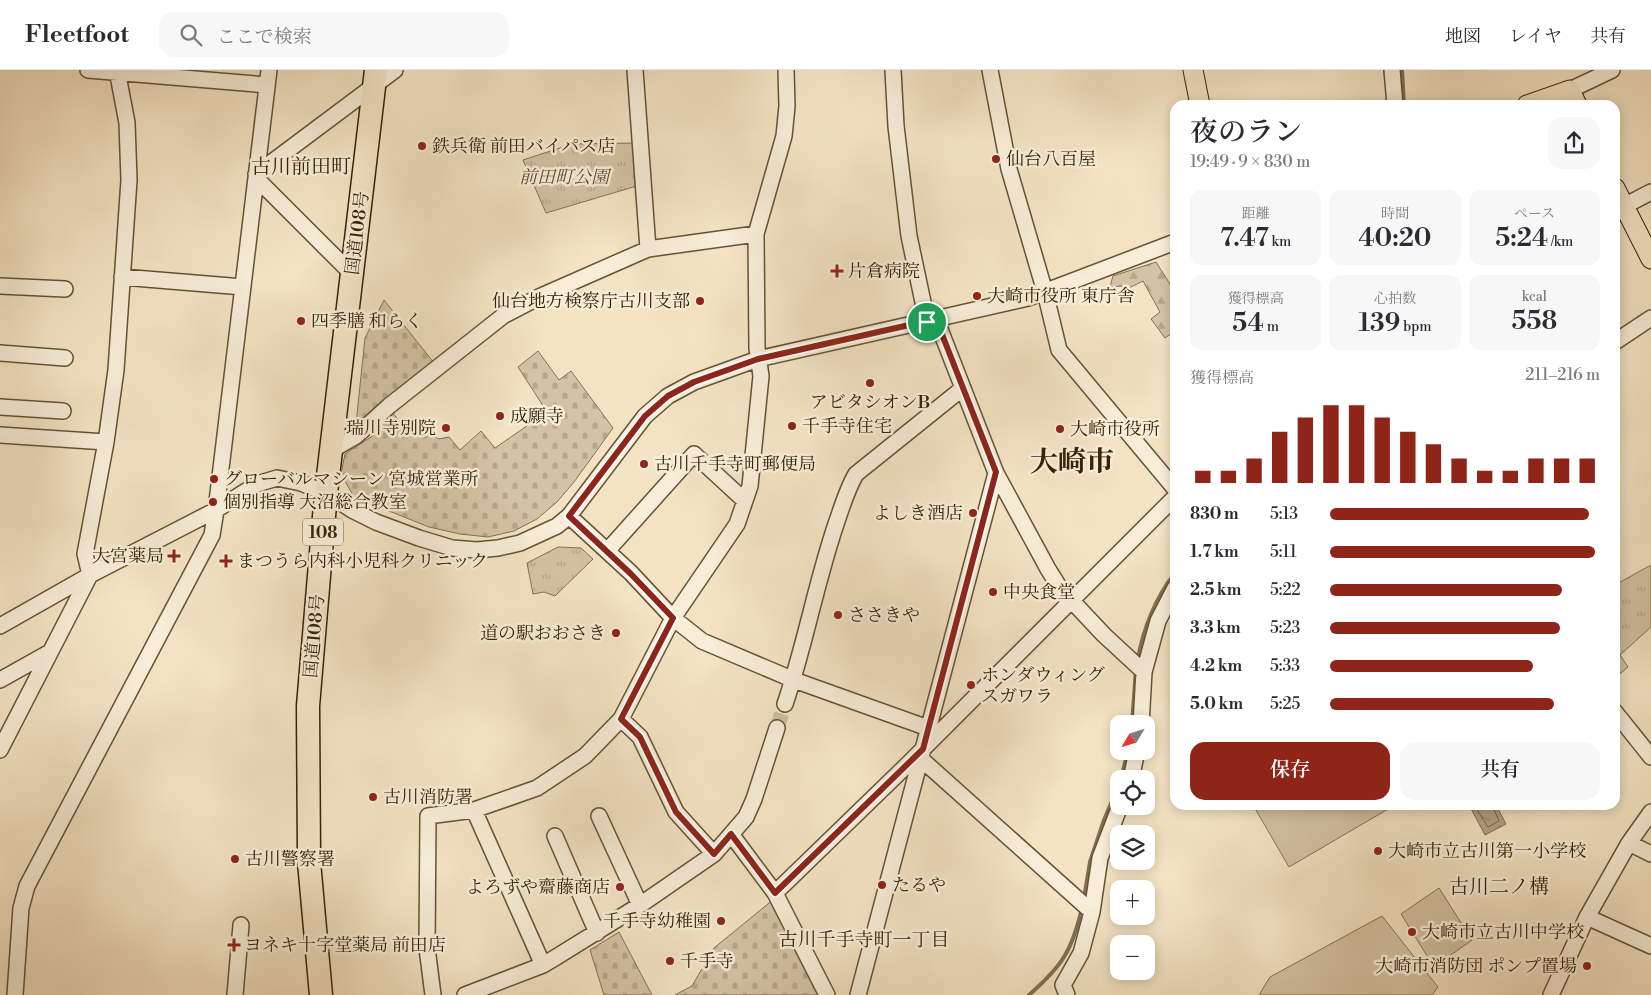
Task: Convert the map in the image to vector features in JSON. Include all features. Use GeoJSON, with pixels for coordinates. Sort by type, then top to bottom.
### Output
{"type":"FeatureCollection","features":[{"type":"Feature","properties":{"kind":"highway","name":"国道108号"},"geometry":{"type":"LineString","coordinates":[[320,995],[310,862],[308,706],[326,493],[375,78]]}},
{"type":"Feature","properties":{"kind":"main road"},"geometry":{"type":"LineString","coordinates":[[1193,70],[1199,100]]}},
{"type":"Feature","properties":{"kind":"main road"},"geometry":{"type":"LineString","coordinates":[[1561,100],[1574,98]]}},
{"type":"Feature","properties":{"kind":"main road"},"geometry":{"type":"LineString","coordinates":[[1620,198],[1651,259]]}},
{"type":"Feature","properties":{"kind":"street"},"geometry":{"type":"LineString","coordinates":[[14,995],[21,908],[27,886],[212,535],[268,77],[88,70]]}},
{"type":"Feature","properties":{"kind":"street"},"geometry":{"type":"LineString","coordinates":[[256,176],[375,78],[396,70]]}},
{"type":"Feature","properties":{"kind":"street"},"geometry":{"type":"LineString","coordinates":[[635,70],[648,249]]}},
{"type":"Feature","properties":{"kind":"street"},"geometry":{"type":"LineString","coordinates":[[432,995],[427,948],[428,816],[474,810],[537,788],[585,756],[621,719],[673,618],[737,524],[750,486],[761,376],[758,359],[756,234],[784,136],[787,106],[786,70]]}},
{"type":"Feature","properties":{"kind":"street"},"geometry":{"type":"LineString","coordinates":[[893,70],[896,126],[909,236],[932,320],[963,388],[996,472],[1048,569],[1058,585],[1072,601],[1139,668]]}},
{"type":"Feature","properties":{"kind":"street"},"geometry":{"type":"LineString","coordinates":[[990,70],[1009,169],[1060,350],[1170,483]]}},
{"type":"Feature","properties":{"kind":"street"},"geometry":{"type":"LineString","coordinates":[[1392,70],[1395,100]]}},
{"type":"Feature","properties":{"kind":"street"},"geometry":{"type":"LineString","coordinates":[[1574,98],[1612,70]]}},
{"type":"Feature","properties":{"kind":"street"},"geometry":{"type":"LineString","coordinates":[[0,750],[90,575],[85,554],[106,442],[116,370],[129,180],[127,123],[117,71]]}},
{"type":"Feature","properties":{"kind":"street"},"geometry":{"type":"LineString","coordinates":[[256,176],[352,274]]}},
{"type":"Feature","properties":{"kind":"street"},"geometry":{"type":"LineString","coordinates":[[1624,206],[1651,192]]}},
{"type":"Feature","properties":{"kind":"street"},"geometry":{"type":"LineString","coordinates":[[332,450],[356,436],[389,406],[503,316],[541,296],[648,249],[756,234]]}},
{"type":"Feature","properties":{"kind":"street"},"geometry":{"type":"LineString","coordinates":[[0,626],[90,575],[216,510],[258,484],[277,478],[301,483],[326,493],[352,510],[402,532],[452,548],[477,550],[520,543],[557,526],[569,516],[645,416],[668,396],[694,382],[758,359],[1028,298],[1170,244]]}},
{"type":"Feature","properties":{"kind":"street"},"geometry":{"type":"LineString","coordinates":[[122,277],[243,288]]}},
{"type":"Feature","properties":{"kind":"street"},"geometry":{"type":"LineString","coordinates":[[0,286],[65,289]]}},
{"type":"Feature","properties":{"kind":"street"},"geometry":{"type":"LineString","coordinates":[[1620,339],[1651,318]]}},
{"type":"Feature","properties":{"kind":"street"},"geometry":{"type":"LineString","coordinates":[[0,353],[66,358]]}},
{"type":"Feature","properties":{"kind":"street"},"geometry":{"type":"LineString","coordinates":[[786,704],[828,548],[850,484],[856,474],[963,388]]}},
{"type":"Feature","properties":{"kind":"street"},"geometry":{"type":"LineString","coordinates":[[0,407],[63,411]]}},
{"type":"Feature","properties":{"kind":"street"},"geometry":{"type":"LineString","coordinates":[[0,435],[106,442]]}},
{"type":"Feature","properties":{"kind":"street"},"geometry":{"type":"LineString","coordinates":[[607,551],[694,454],[745,501]]}},
{"type":"Feature","properties":{"kind":"street"},"geometry":{"type":"LineString","coordinates":[[858,995],[996,472]]}},
{"type":"Feature","properties":{"kind":"street"},"geometry":{"type":"LineString","coordinates":[[775,893],[922,754],[1170,502]]}},
{"type":"Feature","properties":{"kind":"street"},"geometry":{"type":"LineString","coordinates":[[569,516],[607,551],[673,618],[702,641],[794,680],[928,728]]}},
{"type":"Feature","properties":{"kind":"street"},"geometry":{"type":"LineString","coordinates":[[1141,715],[1139,668],[1158,621],[1170,598]]}},
{"type":"Feature","properties":{"kind":"street"},"geometry":{"type":"LineString","coordinates":[[0,680],[50,652]]}},
{"type":"Feature","properties":{"kind":"street"},"geometry":{"type":"LineString","coordinates":[[1620,718],[1651,757]]}},
{"type":"Feature","properties":{"kind":"street"},"geometry":{"type":"LineString","coordinates":[[621,719],[640,737],[676,812],[714,854]]}},
{"type":"Feature","properties":{"kind":"street"},"geometry":{"type":"LineString","coordinates":[[465,995],[543,965],[640,906],[714,854],[746,817],[754,799],[777,728]]}},
{"type":"Feature","properties":{"kind":"street"},"geometry":{"type":"LineString","coordinates":[[922,754],[1085,906]]}},
{"type":"Feature","properties":{"kind":"street"},"geometry":{"type":"LineString","coordinates":[[474,810],[543,965]]}},
{"type":"Feature","properties":{"kind":"street"},"geometry":{"type":"LineString","coordinates":[[1551,995],[1587,917],[1629,843],[1651,812]]}},
{"type":"Feature","properties":{"kind":"street"},"geometry":{"type":"LineString","coordinates":[[1067,995],[1063,985],[1081,953],[1085,906],[1100,858],[1117,815]]}},
{"type":"Feature","properties":{"kind":"street"},"geometry":{"type":"LineString","coordinates":[[599,816],[640,906]]}},
{"type":"Feature","properties":{"kind":"street"},"geometry":{"type":"LineString","coordinates":[[731,834],[775,893],[827,995]]}},
{"type":"Feature","properties":{"kind":"street"},"geometry":{"type":"LineString","coordinates":[[555,836],[597,933]]}},
{"type":"Feature","properties":{"kind":"street"},"geometry":{"type":"LineString","coordinates":[[1629,843],[1651,854]]}},
{"type":"Feature","properties":{"kind":"street"},"geometry":{"type":"LineString","coordinates":[[1587,917],[1651,946]]}},
{"type":"Feature","properties":{"kind":"street"},"geometry":{"type":"LineString","coordinates":[[235,995],[241,925]]}},
{"type":"Feature","properties":{"kind":"green space","name":"前田町公園"},"geometry":{"type":"Polygon","coordinates":[[[637,143],[640,185],[546,213],[523,160],[572,144],[637,143]]]}},
{"type":"Feature","properties":{"kind":"green space"},"geometry":{"type":"Polygon","coordinates":[[[1156,262],[1170,284],[1170,334],[1165,338],[1151,319],[1160,312],[1143,281],[1125,290],[1122,286],[1111,287],[1113,276],[1156,262]]]}},
{"type":"Feature","properties":{"kind":"green space"},"geometry":{"type":"Polygon","coordinates":[[[384,300],[434,363],[355,433],[365,338],[384,300]]]}},
{"type":"Feature","properties":{"kind":"green space"},"geometry":{"type":"Polygon","coordinates":[[[538,351],[559,380],[571,371],[613,428],[574,482],[557,502],[537,519],[514,531],[488,537],[460,534],[429,527],[354,497],[341,474],[345,454],[374,435],[392,412],[408,432],[421,423],[438,439],[449,437],[460,450],[481,431],[495,448],[547,412],[518,367],[538,351]]]}},
{"type":"Feature","properties":{"kind":"green space"},"geometry":{"type":"Polygon","coordinates":[[[558,547],[581,548],[593,559],[555,596],[544,592],[533,594],[527,563],[558,547]]]}},
{"type":"Feature","properties":{"kind":"green space"},"geometry":{"type":"Polygon","coordinates":[[[1651,566],[1651,627],[1620,655],[1620,582],[1651,566]]]}},
{"type":"Feature","properties":{"kind":"green space"},"geometry":{"type":"Polygon","coordinates":[[[1620,655],[1628,667],[1620,674],[1620,655]]]}},
{"type":"Feature","properties":{"kind":"green space"},"geometry":{"type":"Polygon","coordinates":[[[1256,810],[1386,810],[1289,867],[1256,810]]]}},
{"type":"Feature","properties":{"kind":"green space"},"geometry":{"type":"Polygon","coordinates":[[[1439,888],[1472,940],[1434,967],[1401,914],[1439,888]]]}},
{"type":"Feature","properties":{"kind":"green space"},"geometry":{"type":"Polygon","coordinates":[[[774,899],[820,995],[675,995],[692,986],[714,948],[774,899]]]}},
{"type":"Feature","properties":{"kind":"green space"},"geometry":{"type":"Polygon","coordinates":[[[1382,916],[1438,987],[1432,995],[1259,995],[1270,977],[1382,916]]]}},
{"type":"Feature","properties":{"kind":"green space"},"geometry":{"type":"Polygon","coordinates":[[[619,932],[652,995],[604,995],[590,950],[619,932]]]}},
{"type":"Feature","properties":{"kind":"water"},"geometry":{"type":"Polygon","coordinates":[[[1472,810],[1499,810],[1506,824],[1485,835],[1472,810]]]}},
{"type":"Feature","properties":{"kind":"waterway"},"geometry":{"type":"LineString","coordinates":[[1402,70],[1404,100]]}},
{"type":"Feature","properties":{"kind":"waterway"},"geometry":{"type":"LineString","coordinates":[[1138,659],[1143,636],[1151,614],[1170,579]]}},
{"type":"Feature","properties":{"kind":"waterway"},"geometry":{"type":"LineString","coordinates":[[1133,715],[1136,669]]}},
{"type":"Feature","properties":{"kind":"waterway"},"geometry":{"type":"LineString","coordinates":[[1123,770],[1126,760]]}},
{"type":"Feature","properties":{"kind":"waterway"},"geometry":{"type":"LineString","coordinates":[[1084,898],[1090,862],[1110,806]]}},
{"type":"Feature","properties":{"kind":"waterway"},"geometry":{"type":"LineString","coordinates":[[1029,995],[1050,975],[1064,957],[1070,947],[1082,908]]}},
{"type":"Feature","properties":{"kind":"tunnel"},"geometry":{"type":"LineString","coordinates":[[777,728],[785,704]]}},
{"type":"Feature","properties":{"kind":"place","name":"鉄兵衛 前田バイパス店"},"geometry":{"type":"Point","coordinates":[422,146]}},
{"type":"Feature","properties":{"kind":"place","name":"仙台八百屋"},"geometry":{"type":"Point","coordinates":[996,159]}},
{"type":"Feature","properties":{"kind":"place","name":"片倉病院"},"geometry":{"type":"Point","coordinates":[837,271]}},
{"type":"Feature","properties":{"kind":"place","name":"大崎市役所 東庁舎"},"geometry":{"type":"Point","coordinates":[977,296]}},
{"type":"Feature","properties":{"kind":"place","name":"仙台地方検察庁古川支部"},"geometry":{"type":"Point","coordinates":[700,301]}},
{"type":"Feature","properties":{"kind":"place","name":"四季膳 和らく"},"geometry":{"type":"Point","coordinates":[301,321]}},
{"type":"Feature","properties":{"kind":"place","name":"アビタシオンB"},"geometry":{"type":"Point","coordinates":[870,383]}},
{"type":"Feature","properties":{"kind":"place","name":"成願寺"},"geometry":{"type":"Point","coordinates":[500,416]}},
{"type":"Feature","properties":{"kind":"place","name":"千手寺住宅"},"geometry":{"type":"Point","coordinates":[792,426]}},
{"type":"Feature","properties":{"kind":"place","name":"瑞川寺別院"},"geometry":{"type":"Point","coordinates":[446,428]}},
{"type":"Feature","properties":{"kind":"place","name":"大崎市役所"},"geometry":{"type":"Point","coordinates":[1060,429]}},
{"type":"Feature","properties":{"kind":"place","name":"古川千手寺町郵便局"},"geometry":{"type":"Point","coordinates":[644,464]}},
{"type":"Feature","properties":{"kind":"place","name":"グローバルマシーン 宮城営業所"},"geometry":{"type":"Point","coordinates":[214,479]}},
{"type":"Feature","properties":{"kind":"place","name":"個別指導 大沼総合教室"},"geometry":{"type":"Point","coordinates":[213,502]}},
{"type":"Feature","properties":{"kind":"place","name":"よしき酒店"},"geometry":{"type":"Point","coordinates":[973,513]}},
{"type":"Feature","properties":{"kind":"place","name":"大宮薬局"},"geometry":{"type":"Point","coordinates":[174,556]}},
{"type":"Feature","properties":{"kind":"place","name":"まつうら内科小児科クリニック"},"geometry":{"type":"Point","coordinates":[226,561]}},
{"type":"Feature","properties":{"kind":"place","name":"中央食堂"},"geometry":{"type":"Point","coordinates":[993,592]}},
{"type":"Feature","properties":{"kind":"place","name":"ささきや"},"geometry":{"type":"Point","coordinates":[838,615]}},
{"type":"Feature","properties":{"kind":"place","name":"道の駅おおさき"},"geometry":{"type":"Point","coordinates":[616,633]}},
{"type":"Feature","properties":{"kind":"place","name":"ホンダウィング スガワラ"},"geometry":{"type":"Point","coordinates":[971,685]}},
{"type":"Feature","properties":{"kind":"place","name":"古川消防署"},"geometry":{"type":"Point","coordinates":[373,797]}},
{"type":"Feature","properties":{"kind":"place","name":"大崎市立古川第一小学校"},"geometry":{"type":"Point","coordinates":[1378,851]}},
{"type":"Feature","properties":{"kind":"place","name":"古川警察署"},"geometry":{"type":"Point","coordinates":[235,859]}},
{"type":"Feature","properties":{"kind":"place","name":"たるや"},"geometry":{"type":"Point","coordinates":[882,885]}},
{"type":"Feature","properties":{"kind":"place","name":"よろずや齋藤商店"},"geometry":{"type":"Point","coordinates":[620,887]}},
{"type":"Feature","properties":{"kind":"place","name":"千手寺幼稚園"},"geometry":{"type":"Point","coordinates":[721,921]}},
{"type":"Feature","properties":{"kind":"place","name":"大崎市立古川中学校"},"geometry":{"type":"Point","coordinates":[1412,932]}},
{"type":"Feature","properties":{"kind":"place","name":"ヨネキ十字堂薬局 前田店"},"geometry":{"type":"Point","coordinates":[234,945]}},
{"type":"Feature","properties":{"kind":"place","name":"千手寺"},"geometry":{"type":"Point","coordinates":[670,961]}},
{"type":"Feature","properties":{"kind":"place","name":"大崎市消防団 ポンプ置場"},"geometry":{"type":"Point","coordinates":[1587,966]}},
{"type":"Feature","properties":{"kind":"district","name":"古川前田町"},"geometry":{"type":"Point","coordinates":[301,166]}},
{"type":"Feature","properties":{"kind":"district","name":"大崎市"},"geometry":{"type":"Point","coordinates":[1072,461]}},
{"type":"Feature","properties":{"kind":"district","name":"古川二ノ構"},"geometry":{"type":"Point","coordinates":[1499,886]}},
{"type":"Feature","properties":{"kind":"district","name":"古川千手寺町一丁目"},"geometry":{"type":"Point","coordinates":[864,939]}},
{"type":"Feature","properties":{"kind":"route"},"geometry":{"type":"LineString","coordinates":[[936,319],[996,472],[923,749],[775,893],[731,834],[714,854],[676,812],[640,737],[621,719],[673,618],[631,574],[569,516],[645,416],[668,396],[694,382],[758,359],[927,322],[936,319]]}}]}
